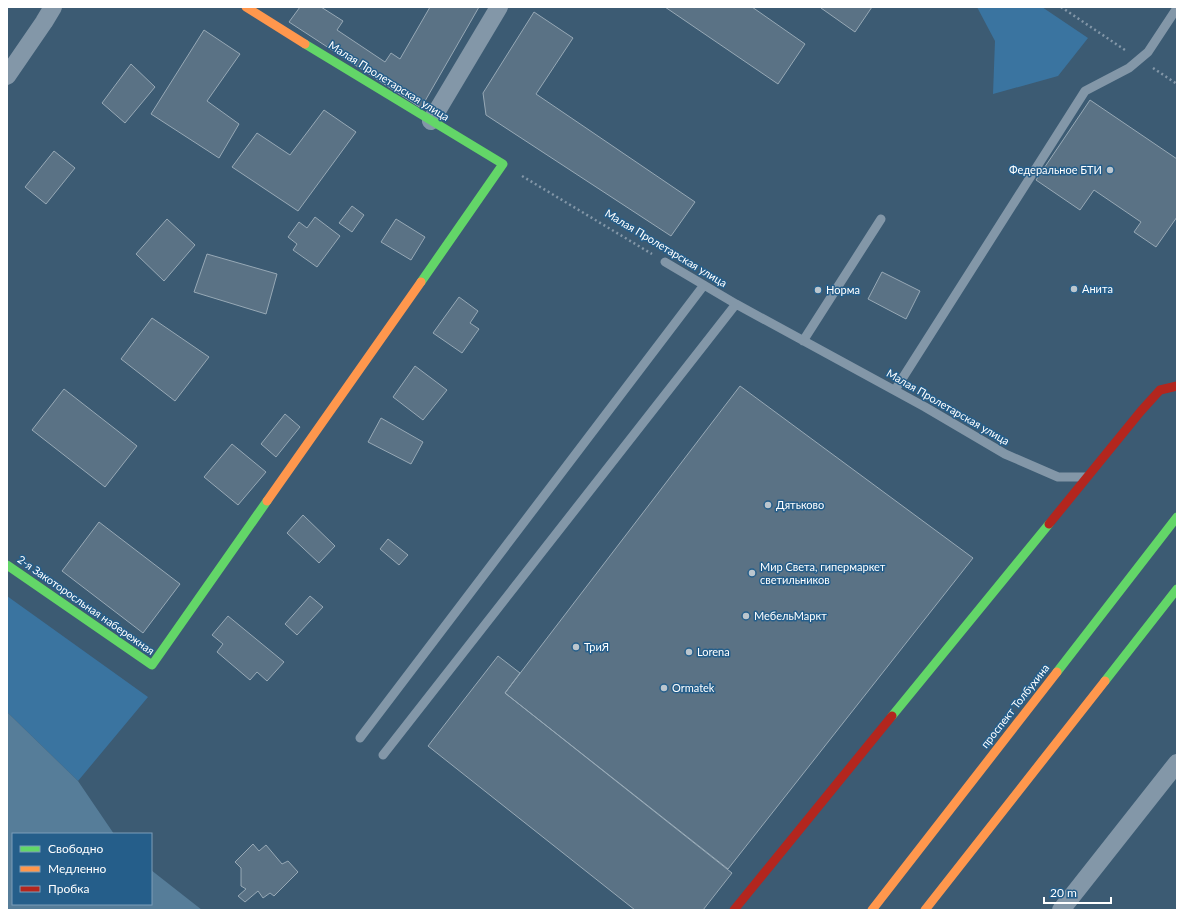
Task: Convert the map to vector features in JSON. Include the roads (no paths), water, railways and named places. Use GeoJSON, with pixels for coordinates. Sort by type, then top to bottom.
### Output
{"type":"FeatureCollection","features":[{"type":"Feature","properties":{"kind":"street"},"geometry":{"type":"LineString","coordinates":[[7,76],[53,7]]}},
{"type":"Feature","properties":{"kind":"street","name":"Малая Пролетарская улица"},"geometry":{"type":"LineString","coordinates":[[152,665],[503,164],[246,7]]}},
{"type":"Feature","properties":{"kind":"street"},"geometry":{"type":"LineString","coordinates":[[431,121],[499,7]]}},
{"type":"Feature","properties":{"kind":"street"},"geometry":{"type":"LineString","coordinates":[[734,910],[1087,477],[1160,390],[1177,386]]}},
{"type":"Feature","properties":{"kind":"street","name":"проспект Толбухина"},"geometry":{"type":"LineString","coordinates":[[872,910],[1177,517]]}},
{"type":"Feature","properties":{"kind":"street","name":"2-я Закоторосльная набережная"},"geometry":{"type":"LineString","coordinates":[[7,565],[152,665]]}},
{"type":"Feature","properties":{"kind":"street"},"geometry":{"type":"LineString","coordinates":[[925,910],[1177,590]]}},
{"type":"Feature","properties":{"kind":"street"},"geometry":{"type":"LineString","coordinates":[[1061,910],[1177,763]]}},
{"type":"Feature","properties":{"kind":"lane"},"geometry":{"type":"LineString","coordinates":[[895,390],[1085,91],[1129,68],[1148,52],[1177,8]]}},
{"type":"Feature","properties":{"kind":"lane"},"geometry":{"type":"LineString","coordinates":[[803,341],[881,219]]}},
{"type":"Feature","properties":{"kind":"lane","name":"Малая Пролетарская улица"},"geometry":{"type":"LineString","coordinates":[[665,262],[736,304],[895,390],[1005,454],[1058,477],[1087,477]]}},
{"type":"Feature","properties":{"kind":"lane"},"geometry":{"type":"LineString","coordinates":[[360,738],[704,285]]}},
{"type":"Feature","properties":{"kind":"lane"},"geometry":{"type":"LineString","coordinates":[[383,755],[736,304]]}},
{"type":"Feature","properties":{"kind":"place","name":"Федеральное БТИ"},"geometry":{"type":"Point","coordinates":[1110,170]}},
{"type":"Feature","properties":{"kind":"place","name":"Анита"},"geometry":{"type":"Point","coordinates":[1074,289]}},
{"type":"Feature","properties":{"kind":"place","name":"Норма"},"geometry":{"type":"Point","coordinates":[818,290]}},
{"type":"Feature","properties":{"kind":"place","name":"Дятьково"},"geometry":{"type":"Point","coordinates":[768,505]}},
{"type":"Feature","properties":{"kind":"place","name":"Мир Света, гипермаркет светильников"},"geometry":{"type":"Point","coordinates":[752,573]}},
{"type":"Feature","properties":{"kind":"place","name":"МебельМаркт"},"geometry":{"type":"Point","coordinates":[746,616]}},
{"type":"Feature","properties":{"kind":"place","name":"ТриЯ"},"geometry":{"type":"Point","coordinates":[576,647]}},
{"type":"Feature","properties":{"kind":"place","name":"Lorena"},"geometry":{"type":"Point","coordinates":[689,652]}},
{"type":"Feature","properties":{"kind":"place","name":"Ormatek"},"geometry":{"type":"Point","coordinates":[664,688]}}]}
